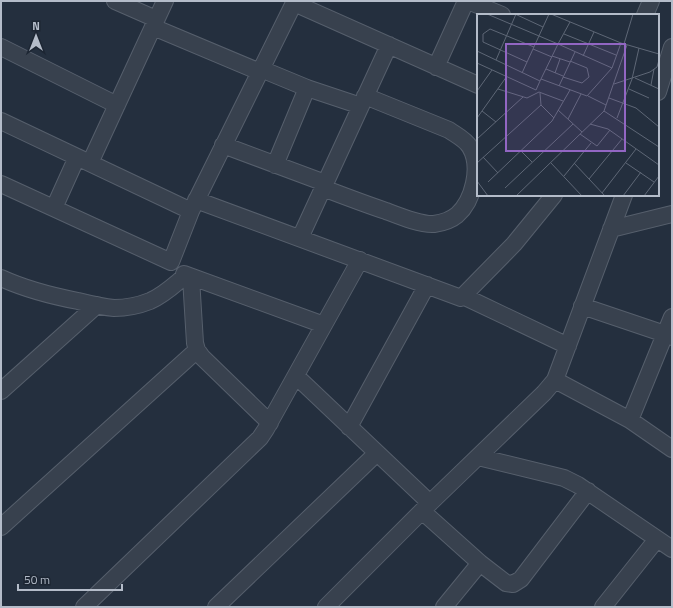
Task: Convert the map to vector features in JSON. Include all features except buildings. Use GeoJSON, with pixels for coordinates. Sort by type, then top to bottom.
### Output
{"type":"FeatureCollection","features":[{"type":"Feature","properties":{"kind":"street"},"geometry":{"type":"LineString","coordinates":[[115,1],[155,23],[260,71],[308,88],[363,101],[449,130],[461,137],[470,147],[474,159],[476,174],[473,189],[465,205],[456,216],[444,222],[433,224],[402,217],[223,145]]}},
{"type":"Feature","properties":{"kind":"street"},"geometry":{"type":"LineString","coordinates":[[54,208],[117,105],[165,1]]}},
{"type":"Feature","properties":{"kind":"street"},"geometry":{"type":"LineString","coordinates":[[436,66],[467,1],[500,14]]}},
{"type":"Feature","properties":{"kind":"street"},"geometry":{"type":"LineString","coordinates":[[645,14],[651,1]]}},
{"type":"Feature","properties":{"kind":"street"},"geometry":{"type":"LineString","coordinates":[[171,262],[194,206],[292,2],[477,85]]}},
{"type":"Feature","properties":{"kind":"street"},"geometry":{"type":"LineString","coordinates":[[300,238],[389,46]]}},
{"type":"Feature","properties":{"kind":"street"},"geometry":{"type":"LineString","coordinates":[[1,47],[117,105]]}},
{"type":"Feature","properties":{"kind":"street"},"geometry":{"type":"LineString","coordinates":[[659,89],[672,47]]}},
{"type":"Feature","properties":{"kind":"street"},"geometry":{"type":"LineString","coordinates":[[275,165],[308,88]]}},
{"type":"Feature","properties":{"kind":"street"},"geometry":{"type":"LineString","coordinates":[[1,121],[84,160],[194,206],[300,238],[461,298],[463,296],[568,346]]}},
{"type":"Feature","properties":{"kind":"street"},"geometry":{"type":"LineString","coordinates":[[2,186],[54,208],[171,262],[179,271],[188,277],[324,325]]}},
{"type":"Feature","properties":{"kind":"street"},"geometry":{"type":"LineString","coordinates":[[463,296],[514,244],[553,196]]}},
{"type":"Feature","properties":{"kind":"street"},"geometry":{"type":"LineString","coordinates":[[326,607],[426,507],[544,393],[555,380],[624,196]]}},
{"type":"Feature","properties":{"kind":"street"},"geometry":{"type":"LineString","coordinates":[[611,229],[672,214]]}},
{"type":"Feature","properties":{"kind":"street"},"geometry":{"type":"LineString","coordinates":[[84,607],[260,438],[270,423],[360,260]]}},
{"type":"Feature","properties":{"kind":"street"},"geometry":{"type":"LineString","coordinates":[[1,278],[53,296],[115,308],[150,301],[188,277]]}},
{"type":"Feature","properties":{"kind":"street"},"geometry":{"type":"LineString","coordinates":[[188,277],[197,350],[202,357],[270,423]]}},
{"type":"Feature","properties":{"kind":"street"},"geometry":{"type":"LineString","coordinates":[[349,427],[427,285]]}},
{"type":"Feature","properties":{"kind":"street"},"geometry":{"type":"LineString","coordinates":[[1,391],[97,305]]}},
{"type":"Feature","properties":{"kind":"street"},"geometry":{"type":"LineString","coordinates":[[582,306],[669,335]]}},
{"type":"Feature","properties":{"kind":"street"},"geometry":{"type":"LineString","coordinates":[[630,420],[669,335],[672,317]]}},
{"type":"Feature","properties":{"kind":"street"},"geometry":{"type":"LineString","coordinates":[[1,527],[197,350]]}},
{"type":"Feature","properties":{"kind":"street"},"geometry":{"type":"LineString","coordinates":[[296,376],[377,453],[480,563],[506,583],[513,584],[521,579],[588,491]]}},
{"type":"Feature","properties":{"kind":"street"},"geometry":{"type":"LineString","coordinates":[[555,380],[630,420],[672,449]]}},
{"type":"Feature","properties":{"kind":"street"},"geometry":{"type":"LineString","coordinates":[[216,607],[377,453]]}},
{"type":"Feature","properties":{"kind":"street"},"geometry":{"type":"LineString","coordinates":[[478,457],[564,478],[588,491],[672,549]]}},
{"type":"Feature","properties":{"kind":"street"},"geometry":{"type":"LineString","coordinates":[[603,607],[657,539]]}},
{"type":"Feature","properties":{"kind":"street"},"geometry":{"type":"LineString","coordinates":[[444,607],[480,563]]}}]}
